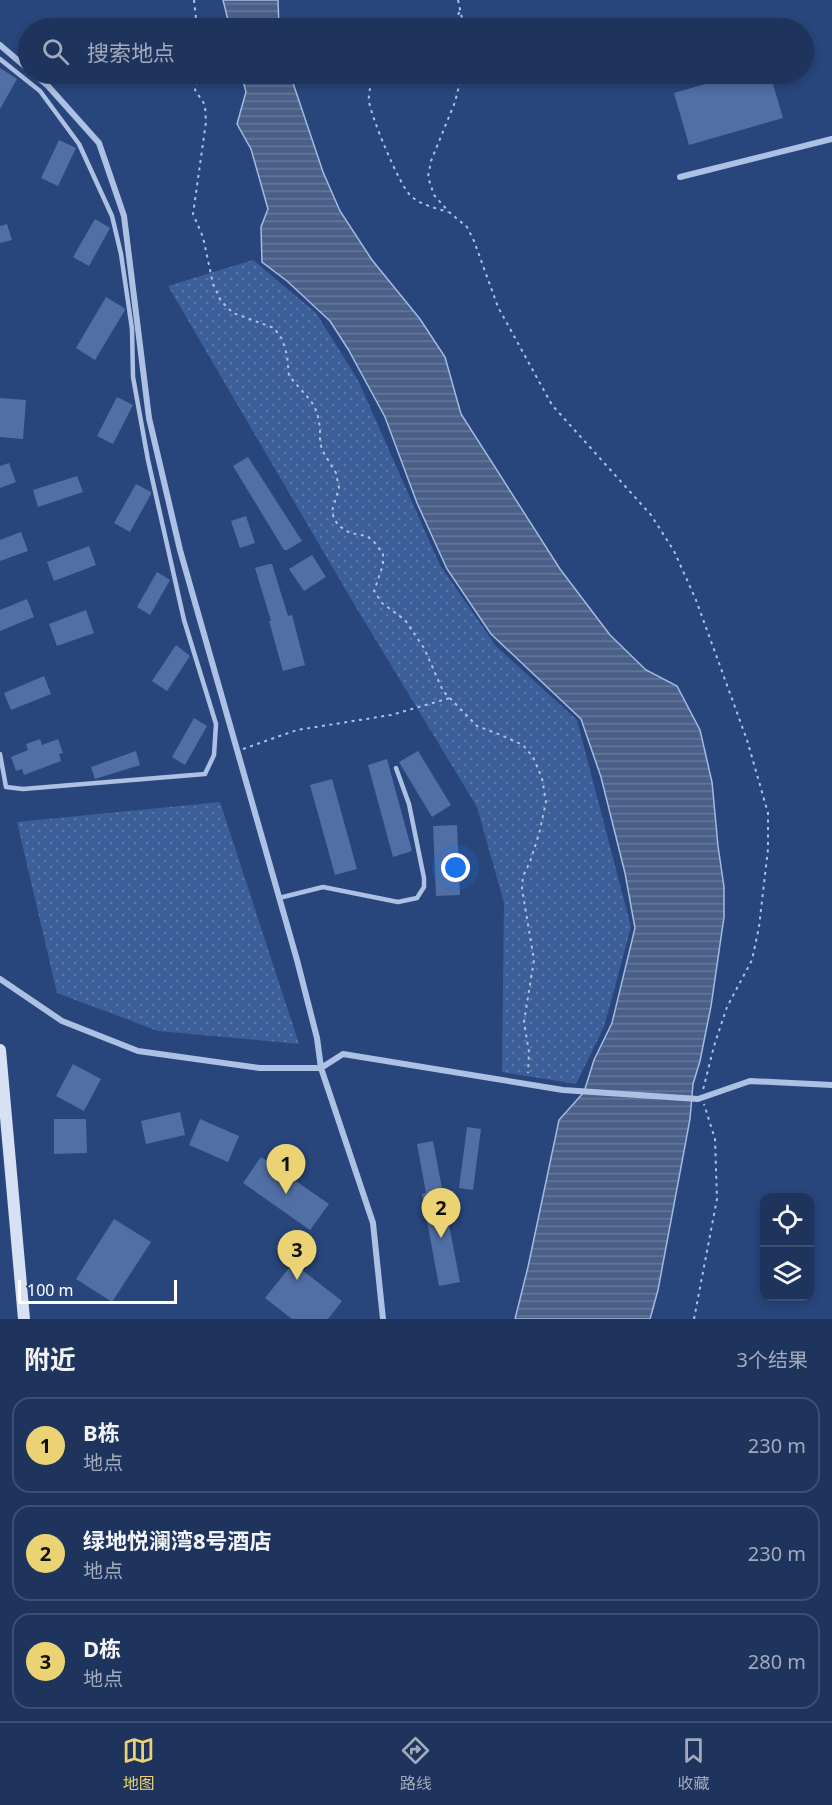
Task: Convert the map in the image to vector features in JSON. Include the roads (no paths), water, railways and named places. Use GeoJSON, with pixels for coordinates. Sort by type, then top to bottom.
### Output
{"type":"FeatureCollection","features":[{"type":"Feature","properties":{"kind":"street"},"geometry":{"type":"LineString","coordinates":[[0,45],[18,60]]}},
{"type":"Feature","properties":{"kind":"street"},"geometry":{"type":"LineString","coordinates":[[46,84],[99,143],[124,216],[149,418],[180,550],[317,1038],[321,1068],[373,1223],[383,1319]]}},
{"type":"Feature","properties":{"kind":"street"},"geometry":{"type":"LineString","coordinates":[[680,177],[832,139]]}},
{"type":"Feature","properties":{"kind":"street"},"geometry":{"type":"LineString","coordinates":[[0,979],[62,1021],[138,1052],[260,1068],[321,1068],[343,1054],[563,1090],[698,1099],[750,1081],[832,1085]]}},
{"type":"Feature","properties":{"kind":"street"},"geometry":{"type":"LineString","coordinates":[[0,1050],[24,1319]]}},
{"type":"Feature","properties":{"kind":"lane"},"geometry":{"type":"LineString","coordinates":[[0,59],[18,73]]}},
{"type":"Feature","properties":{"kind":"lane"},"geometry":{"type":"LineString","coordinates":[[0,754],[6,787],[23,789],[206,774],[214,755],[216,724],[184,620],[148,460],[133,377],[132,329],[121,254],[112,216],[80,144],[40,91],[31,84]]}},
{"type":"Feature","properties":{"kind":"lane"},"geometry":{"type":"LineString","coordinates":[[279,898],[323,887],[398,902],[417,898],[424,887],[424,878],[409,804],[396,768]]}},
{"type":"Feature","properties":{"kind":"place","name":"B栋"},"geometry":{"type":"Point","coordinates":[286,1194]}},
{"type":"Feature","properties":{"kind":"place","name":"绿地悦澜湾8号酒店"},"geometry":{"type":"Point","coordinates":[441,1238]}},
{"type":"Feature","properties":{"kind":"place","name":"D栋"},"geometry":{"type":"Point","coordinates":[297,1280]}}]}
